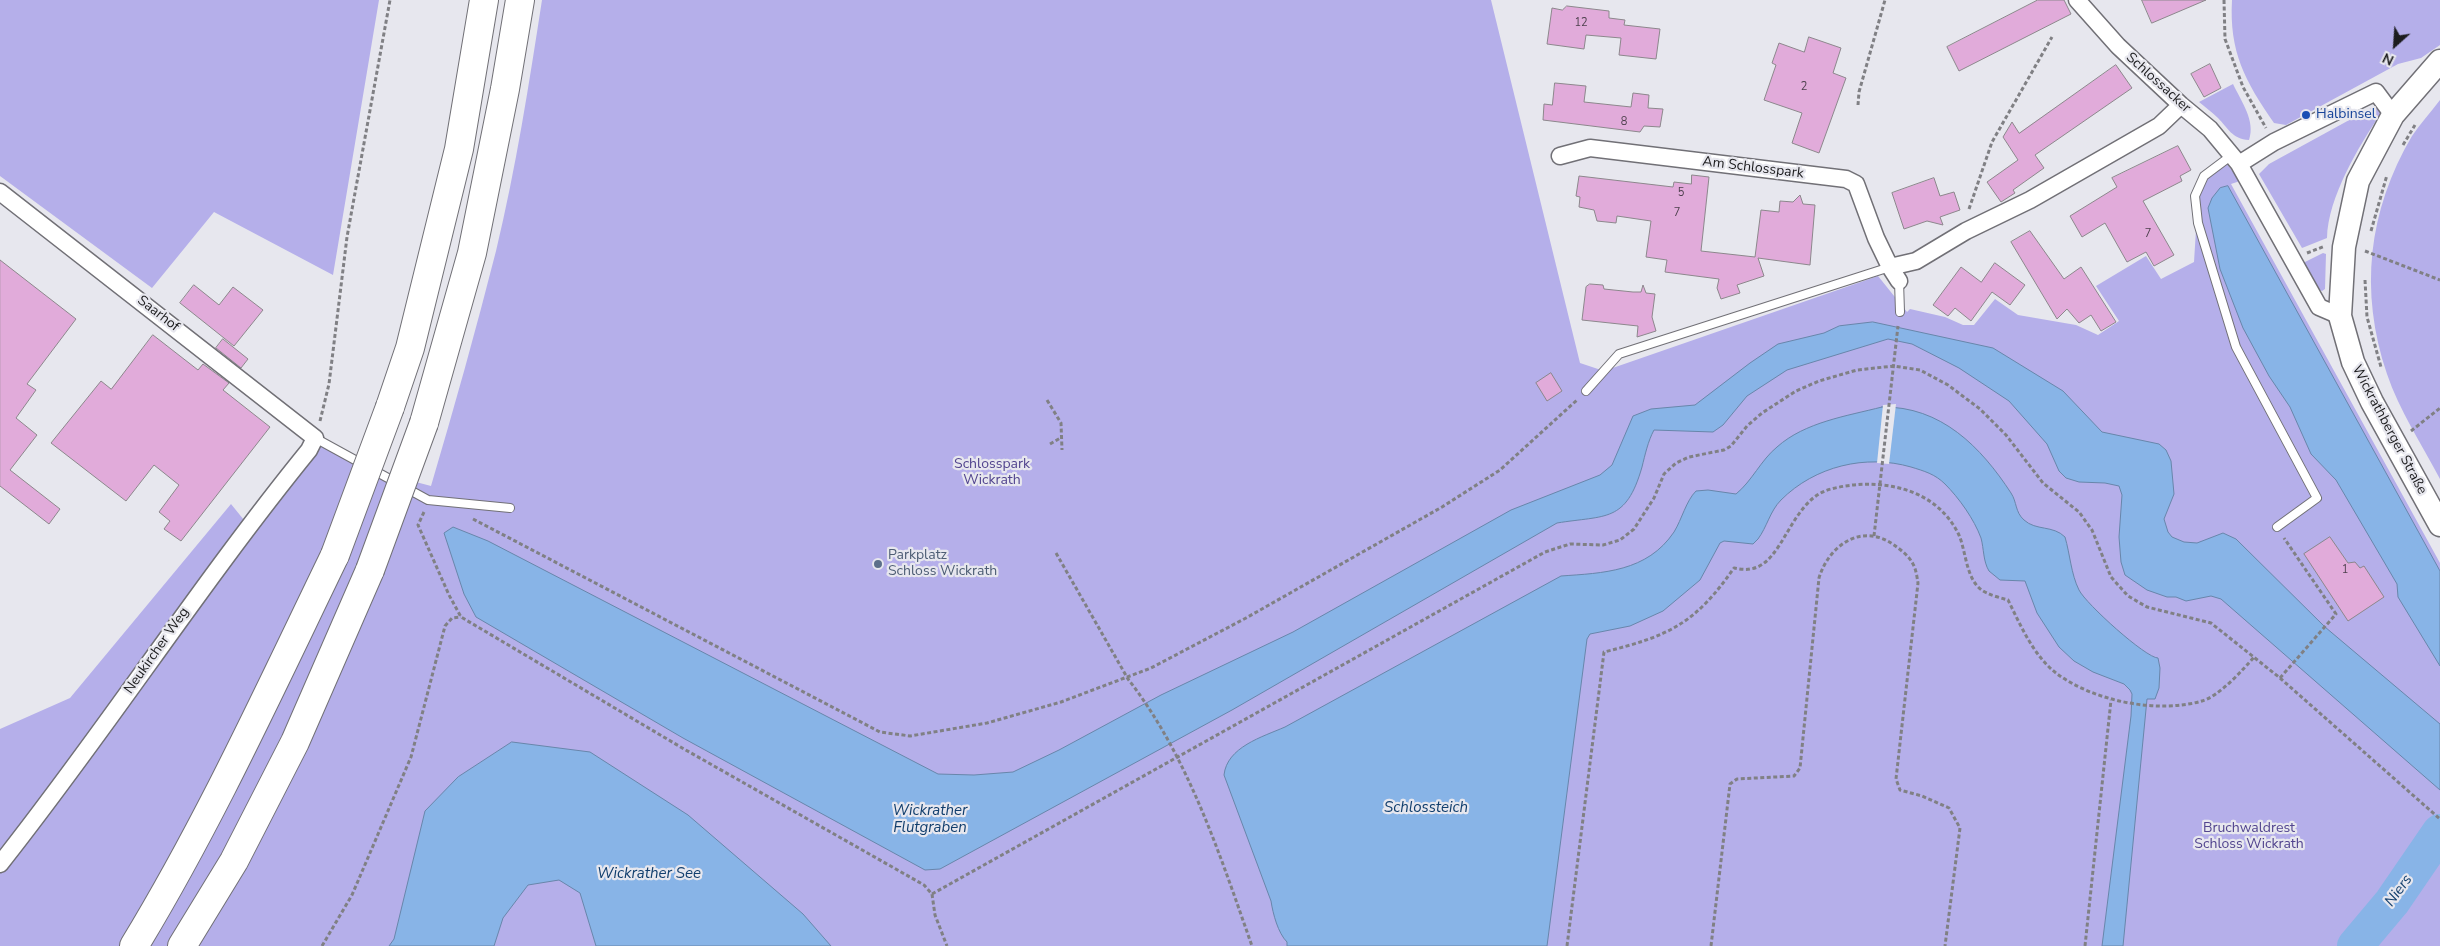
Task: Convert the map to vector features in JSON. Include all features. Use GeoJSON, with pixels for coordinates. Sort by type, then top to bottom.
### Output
{"type":"FeatureCollection","features":[{"type":"Feature","properties":{"kind":"highway"},"geometry":{"type":"LineString","coordinates":[[134,946],[171,884],[233,766],[335,555],[390,407],[410,348],[459,149],[484,0]]}},
{"type":"Feature","properties":{"kind":"highway"},"geometry":{"type":"LineString","coordinates":[[182,946],[234,861],[295,742],[370,570],[424,423],[472,253],[505,90],[520,0]]}},
{"type":"Feature","properties":{"kind":"main road","name":"Wickrathberger Straße"},"geometry":{"type":"LineString","coordinates":[[2440,61],[2393,115],[2358,181],[2344,247],[2340,316],[2353,362],[2372,402],[2440,525]]}},
{"type":"Feature","properties":{"kind":"street","name":"Schlossacker"},"geometry":{"type":"LineString","coordinates":[[2077,0],[2118,46],[2181,105],[2210,129],[2235,160],[2320,307],[2340,316]]}},
{"type":"Feature","properties":{"kind":"street"},"geometry":{"type":"LineString","coordinates":[[2235,160],[2376,92],[2393,115]]}},
{"type":"Feature","properties":{"kind":"street"},"geometry":{"type":"LineString","coordinates":[[1894,274],[1966,231],[2030,200],[2159,126],[2181,105]]}},
{"type":"Feature","properties":{"kind":"street","name":"Am Schlosspark"},"geometry":{"type":"LineString","coordinates":[[1560,156],[1590,148],[1846,179],[1856,184],[1876,238],[1894,274]]}},
{"type":"Feature","properties":{"kind":"street","name":"Saarhof"},"geometry":{"type":"LineString","coordinates":[[0,192],[315,438]]}},
{"type":"Feature","properties":{"kind":"street","name":"Neukircher Weg"},"geometry":{"type":"LineString","coordinates":[[0,864],[54,796],[248,525],[309,450],[315,438]]}},
{"type":"Feature","properties":{"kind":"lane"},"geometry":{"type":"LineString","coordinates":[[2235,160],[2204,176],[2195,196],[2198,223],[2236,347],[2317,498],[2277,527]]}},
{"type":"Feature","properties":{"kind":"lane"},"geometry":{"type":"LineString","coordinates":[[1586,391],[1619,354],[1894,274],[1900,312]]}},
{"type":"Feature","properties":{"kind":"lane"},"geometry":{"type":"LineString","coordinates":[[315,438],[428,500],[510,508]]}},
{"type":"Feature","properties":{"kind":"path"},"geometry":{"type":"LineString","coordinates":[[315,438],[329,384],[347,237],[390,0]]}},
{"type":"Feature","properties":{"kind":"path"},"geometry":{"type":"LineString","coordinates":[[1858,105],[1861,83],[1885,0]]}},
{"type":"Feature","properties":{"kind":"path"},"geometry":{"type":"LineString","coordinates":[[2224,0],[2225,39],[2242,88],[2274,142]]}},
{"type":"Feature","properties":{"kind":"path"},"geometry":{"type":"LineString","coordinates":[[1966,231],[1969,208],[1992,142],[2052,37]]}},
{"type":"Feature","properties":{"kind":"path"},"geometry":{"type":"LineString","coordinates":[[2401,150],[2420,118]]}},
{"type":"Feature","properties":{"kind":"path"},"geometry":{"type":"LineString","coordinates":[[2369,240],[2387,175],[2391,167]]}},
{"type":"Feature","properties":{"kind":"path"},"geometry":{"type":"LineString","coordinates":[[2366,259],[2368,246]]}},
{"type":"Feature","properties":{"kind":"path"},"geometry":{"type":"LineString","coordinates":[[2367,252],[2440,280]]}},
{"type":"Feature","properties":{"kind":"path"},"geometry":{"type":"LineString","coordinates":[[2365,273],[2367,317],[2383,376]]}},
{"type":"Feature","properties":{"kind":"path"},"geometry":{"type":"LineString","coordinates":[[1874,536],[1900,312]]}},
{"type":"Feature","properties":{"kind":"path"},"geometry":{"type":"LineString","coordinates":[[932,894],[1545,552],[1570,544],[1603,545],[1620,540],[1634,529],[1654,498],[1664,474],[1689,457],[1724,450],[1762,413],[1796,391],[1819,381],[1857,370],[1894,366],[1931,374],[1964,396],[1995,423],[2043,483],[2079,512],[2086,521],[2111,577],[2128,596],[2147,607],[2211,623],[2280,678],[2440,819]]}},
{"type":"Feature","properties":{"kind":"path"},"geometry":{"type":"LineString","coordinates":[[470,518],[880,732],[910,736],[987,723],[1061,702],[1128,679],[1246,618],[1442,507],[1500,470],[1586,391]]}},
{"type":"Feature","properties":{"kind":"path"},"geometry":{"type":"LineString","coordinates":[[1047,400],[1061,423],[1063,436],[1062,450]]}},
{"type":"Feature","properties":{"kind":"path"},"geometry":{"type":"LineString","coordinates":[[2406,423],[2410,431],[2440,408]]}},
{"type":"Feature","properties":{"kind":"path"},"geometry":{"type":"LineString","coordinates":[[1050,444],[1063,436]]}},
{"type":"Feature","properties":{"kind":"path"},"geometry":{"type":"LineString","coordinates":[[1567,946],[1604,652],[1641,643],[1674,629],[1703,608],[1734,568],[1751,569],[1769,560],[1791,523],[1807,505],[1825,491],[1852,484],[1881,484],[1921,495],[1943,513],[1958,533],[1971,576],[1985,593],[2008,600],[2036,652],[2055,672],[2073,684],[2111,700],[2155,705],[2203,701],[2243,671],[2254,657]]}},
{"type":"Feature","properties":{"kind":"path"},"geometry":{"type":"LineString","coordinates":[[418,525],[448,595],[461,617],[692,754],[924,885],[932,894],[935,914],[946,946]]}},
{"type":"Feature","properties":{"kind":"path"},"geometry":{"type":"LineString","coordinates":[[2277,527],[2336,614],[2280,678]]}},
{"type":"Feature","properties":{"kind":"path"},"geometry":{"type":"LineString","coordinates":[[1710,946],[1730,784],[1737,779],[1794,776],[1800,768],[1819,578],[1822,568],[1836,548],[1853,538],[1874,536],[1887,540],[1906,554],[1913,564],[1918,583],[1896,778],[1900,790],[1936,801],[1949,808],[1960,828],[1945,946]]}},
{"type":"Feature","properties":{"kind":"path"},"geometry":{"type":"LineString","coordinates":[[1056,553],[1128,679],[1174,750],[1206,822],[1252,946]]}},
{"type":"Feature","properties":{"kind":"path"},"geometry":{"type":"LineString","coordinates":[[322,946],[352,895],[411,757],[445,626],[452,618],[461,617]]}},
{"type":"Feature","properties":{"kind":"path"},"geometry":{"type":"LineString","coordinates":[[2085,946],[2111,700]]}},
{"type":"Feature","properties":{"kind":"green space"},"geometry":{"type":"Polygon","coordinates":[[[0,0],[379,0],[333,275],[214,212],[152,288],[0,176],[0,0]]]}},
{"type":"Feature","properties":{"kind":"green space","name":"Schlosspark Wickrath"},"geometry":{"type":"Polygon","coordinates":[[[542,0],[1491,0],[1580,363],[1604,371],[1878,276],[1907,312],[1910,309],[1945,317],[1963,325],[1974,325],[1995,299],[2018,315],[2076,325],[2098,335],[2119,321],[2096,286],[2146,256],[2161,279],[2194,262],[2198,198],[2206,178],[2227,164],[2240,181],[2231,184],[2440,563],[2440,946],[0,946],[0,729],[70,698],[231,504],[248,525],[315,438],[397,477],[431,486],[473,340],[496,251],[522,126],[542,0]]]}},
{"type":"Feature","properties":{"kind":"green space"},"geometry":{"type":"Polygon","coordinates":[[[2232,0],[2440,0],[2440,45],[2421,58],[2398,64],[2286,125],[2274,123],[2247,79],[2236,51],[2233,35],[2232,0]]]}},
{"type":"Feature","properties":{"kind":"green space"},"geometry":{"type":"Polygon","coordinates":[[[2233,84],[2249,118],[2251,133],[2249,140],[2238,138],[2234,135],[2199,102],[2233,84]]]}},
{"type":"Feature","properties":{"kind":"green space"},"geometry":{"type":"Polygon","coordinates":[[[2440,100],[2440,479],[2404,414],[2387,374],[2378,343],[2371,282],[2377,222],[2386,193],[2397,164],[2412,136],[2440,100]]]}},
{"type":"Feature","properties":{"kind":"green space"},"geometry":{"type":"Polygon","coordinates":[[[2373,107],[2379,108],[2381,113],[2346,172],[2333,206],[2327,238],[2302,248],[2259,174],[2269,164],[2373,107]]]}},
{"type":"Feature","properties":{"kind":"green space"},"geometry":{"type":"Polygon","coordinates":[[[2323,253],[2326,254],[2325,289],[2322,291],[2318,289],[2303,263],[2323,253]]]}},
{"type":"Feature","properties":{"kind":"water"},"geometry":{"type":"Polygon","coordinates":[[[2228,186],[2440,571],[2440,666],[2398,597],[2397,584],[2336,480],[2311,454],[2290,407],[2269,376],[2243,328],[2220,269],[2208,208],[2212,198],[2220,188],[2228,186]]]}},
{"type":"Feature","properties":{"kind":"water","name":"Wickrather Flutgraben"},"geometry":{"type":"Polygon","coordinates":[[[1873,322],[1993,348],[2063,391],[2102,432],[2159,444],[2166,450],[2171,461],[2174,494],[2164,519],[2168,532],[2172,537],[2184,542],[2197,543],[2223,533],[2236,539],[2325,627],[2440,724],[2440,790],[2221,599],[2211,596],[2186,601],[2176,597],[2167,597],[2147,590],[2125,575],[2121,562],[2119,537],[2122,495],[2119,486],[2105,483],[2079,482],[2066,478],[2059,471],[2047,444],[2009,401],[1959,368],[1912,344],[1888,339],[1787,370],[1747,396],[1723,425],[1713,432],[1654,430],[1648,443],[1636,485],[1629,498],[1612,513],[1601,517],[1557,523],[1232,710],[940,869],[925,870],[683,738],[476,617],[464,594],[444,533],[453,527],[488,541],[938,774],[974,775],[1013,772],[1059,750],[1161,695],[1293,632],[1511,510],[1600,475],[1612,465],[1633,416],[1651,409],[1695,405],[1778,344],[1824,333],[1839,326],[1873,322]]]}},
{"type":"Feature","properties":{"kind":"water","name":"Schlossteich"},"geometry":{"type":"Polygon","coordinates":[[[1882,407],[1903,409],[1923,414],[1941,422],[1973,445],[2011,493],[2019,514],[2024,520],[2034,526],[2060,533],[2065,537],[2074,577],[2084,597],[2104,618],[2130,640],[2151,656],[2158,658],[2160,668],[2159,688],[2155,699],[2147,699],[2123,946],[2102,946],[2131,716],[2132,694],[2130,690],[2124,684],[2093,672],[2074,661],[2059,647],[2037,613],[2025,581],[2000,580],[1989,571],[1981,538],[1970,516],[1961,502],[1941,481],[1929,473],[1911,467],[1894,463],[1876,462],[1842,466],[1825,471],[1809,479],[1795,488],[1777,504],[1758,539],[1753,544],[1724,541],[1720,543],[1700,580],[1663,611],[1630,626],[1590,634],[1587,639],[1547,946],[1287,946],[1287,942],[1276,923],[1271,901],[1224,775],[1227,765],[1239,750],[1256,739],[1285,727],[1561,576],[1608,571],[1637,563],[1663,545],[1674,532],[1689,500],[1696,491],[1708,490],[1736,494],[1771,452],[1788,438],[1800,431],[1827,421],[1882,407]]]}},
{"type":"Feature","properties":{"kind":"water","name":"Wickrather See"},"geometry":{"type":"Polygon","coordinates":[[[512,742],[590,752],[688,815],[803,914],[831,946],[596,946],[580,893],[559,880],[528,885],[503,918],[494,946],[389,946],[394,939],[425,811],[458,777],[512,742]]]}},
{"type":"Feature","properties":{"kind":"pier"},"geometry":{"type":"Polygon","coordinates":[[[1896,404],[1889,464],[1877,463],[1883,405],[1896,404]]]}},
{"type":"Feature","properties":{"kind":"building"},"geometry":{"type":"Polygon","coordinates":[[[2038,0],[2064,0],[2071,14],[1959,71],[1947,47],[2038,0]]]}},
{"type":"Feature","properties":{"kind":"building"},"geometry":{"type":"Polygon","coordinates":[[[2142,0],[2206,0],[2152,23],[2142,0]]]}},
{"type":"Feature","properties":{"kind":"building"},"geometry":{"type":"Polygon","coordinates":[[[1567,6],[1609,11],[1609,18],[1625,20],[1624,25],[1660,29],[1656,59],[1619,55],[1621,38],[1586,35],[1584,49],[1547,44],[1552,8],[1562,10],[1567,6]]]}},
{"type":"Feature","properties":{"kind":"building"},"geometry":{"type":"Polygon","coordinates":[[[1809,37],[1841,48],[1833,73],[1846,78],[1819,153],[1792,143],[1802,113],[1764,100],[1776,65],[1772,63],[1779,43],[1804,52],[1809,37]]]}},
{"type":"Feature","properties":{"kind":"building"},"geometry":{"type":"Polygon","coordinates":[[[2210,64],[2221,88],[2204,97],[2191,74],[2210,64]]]}},
{"type":"Feature","properties":{"kind":"building"},"geometry":{"type":"Polygon","coordinates":[[[2116,65],[2132,88],[2035,155],[2044,168],[2013,190],[2015,193],[2001,202],[1987,182],[2018,160],[2003,137],[2012,122],[2019,133],[2116,65]]]}},
{"type":"Feature","properties":{"kind":"building"},"geometry":{"type":"Polygon","coordinates":[[[1555,83],[1586,86],[1584,102],[1631,107],[1633,93],[1649,95],[1648,108],[1663,109],[1660,127],[1644,126],[1640,132],[1543,120],[1544,104],[1552,105],[1555,83]]]}},
{"type":"Feature","properties":{"kind":"building"},"geometry":{"type":"Polygon","coordinates":[[[2178,146],[2191,170],[2180,176],[2182,181],[2143,201],[2174,255],[2154,266],[2146,252],[2127,262],[2105,223],[2082,237],[2070,216],[2117,187],[2112,178],[2178,146]]]}},
{"type":"Feature","properties":{"kind":"building"},"geometry":{"type":"Polygon","coordinates":[[[1692,175],[1709,177],[1701,251],[1755,257],[1761,210],[1779,212],[1780,201],[1793,202],[1800,195],[1803,204],[1815,205],[1810,265],[1758,258],[1764,276],[1737,285],[1740,293],[1721,299],[1717,288],[1719,279],[1665,272],[1667,260],[1646,257],[1651,221],[1617,216],[1616,223],[1597,221],[1594,210],[1579,207],[1580,197],[1576,196],[1579,176],[1673,187],[1674,182],[1691,184],[1692,175]]]}},
{"type":"Feature","properties":{"kind":"building"},"geometry":{"type":"Polygon","coordinates":[[[1934,178],[1940,196],[1954,192],[1960,210],[1940,217],[1943,225],[1927,221],[1904,229],[1892,193],[1934,178]]]}},
{"type":"Feature","properties":{"kind":"building"},"geometry":{"type":"Polygon","coordinates":[[[2030,231],[2064,279],[2081,267],[2116,322],[2101,331],[2091,315],[2079,323],[2067,309],[2057,319],[2011,242],[2030,231]]]}},
{"type":"Feature","properties":{"kind":"building"},"geometry":{"type":"Polygon","coordinates":[[[0,260],[76,319],[27,384],[36,390],[16,418],[37,435],[10,470],[60,509],[49,524],[0,486],[0,260]]]}},
{"type":"Feature","properties":{"kind":"building"},"geometry":{"type":"Polygon","coordinates":[[[1995,263],[2025,285],[2010,305],[1992,292],[1971,321],[1955,308],[1948,316],[1933,305],[1961,267],[1981,282],[1995,263]]]}},
{"type":"Feature","properties":{"kind":"building"},"geometry":{"type":"Polygon","coordinates":[[[1590,284],[1603,285],[1604,289],[1633,292],[1641,292],[1643,285],[1646,293],[1655,294],[1652,317],[1656,331],[1637,337],[1638,326],[1582,320],[1586,287],[1590,284]]]}},
{"type":"Feature","properties":{"kind":"building"},"geometry":{"type":"Polygon","coordinates":[[[194,285],[219,305],[233,287],[263,310],[234,346],[180,303],[194,285]]]}},
{"type":"Feature","properties":{"kind":"building"},"geometry":{"type":"Polygon","coordinates":[[[153,335],[198,370],[203,364],[229,383],[223,390],[270,427],[181,541],[164,529],[170,521],[159,512],[179,485],[154,465],[126,501],[51,443],[101,381],[111,389],[153,335]]]}},
{"type":"Feature","properties":{"kind":"building"},"geometry":{"type":"Polygon","coordinates":[[[223,339],[248,359],[241,368],[216,348],[223,339]]]}},
{"type":"Feature","properties":{"kind":"building"},"geometry":{"type":"Polygon","coordinates":[[[1551,373],[1562,391],[1547,401],[1536,383],[1551,373]]]}},
{"type":"Feature","properties":{"kind":"building"},"geometry":{"type":"Polygon","coordinates":[[[2330,537],[2348,563],[2355,562],[2360,568],[2364,566],[2384,597],[2348,621],[2304,554],[2330,537]]]}},
{"type":"Feature","properties":{"kind":"waterway","name":"Niers"},"geometry":{"type":"LineString","coordinates":[[2355,946],[2392,902],[2440,832]]}},
{"type":"Feature","properties":{"kind":"place","name":"Halbinsel"},"geometry":{"type":"Point","coordinates":[2306,115]}},
{"type":"Feature","properties":{"kind":"place","name":"Parkplatz Schloss Wickrath"},"geometry":{"type":"Point","coordinates":[878,564]}},
{"type":"Feature","properties":{"kind":"park label","name":"Bruchwaldrest Schloss Wickrath"},"geometry":{"type":"Point","coordinates":[2249,838]}}]}
